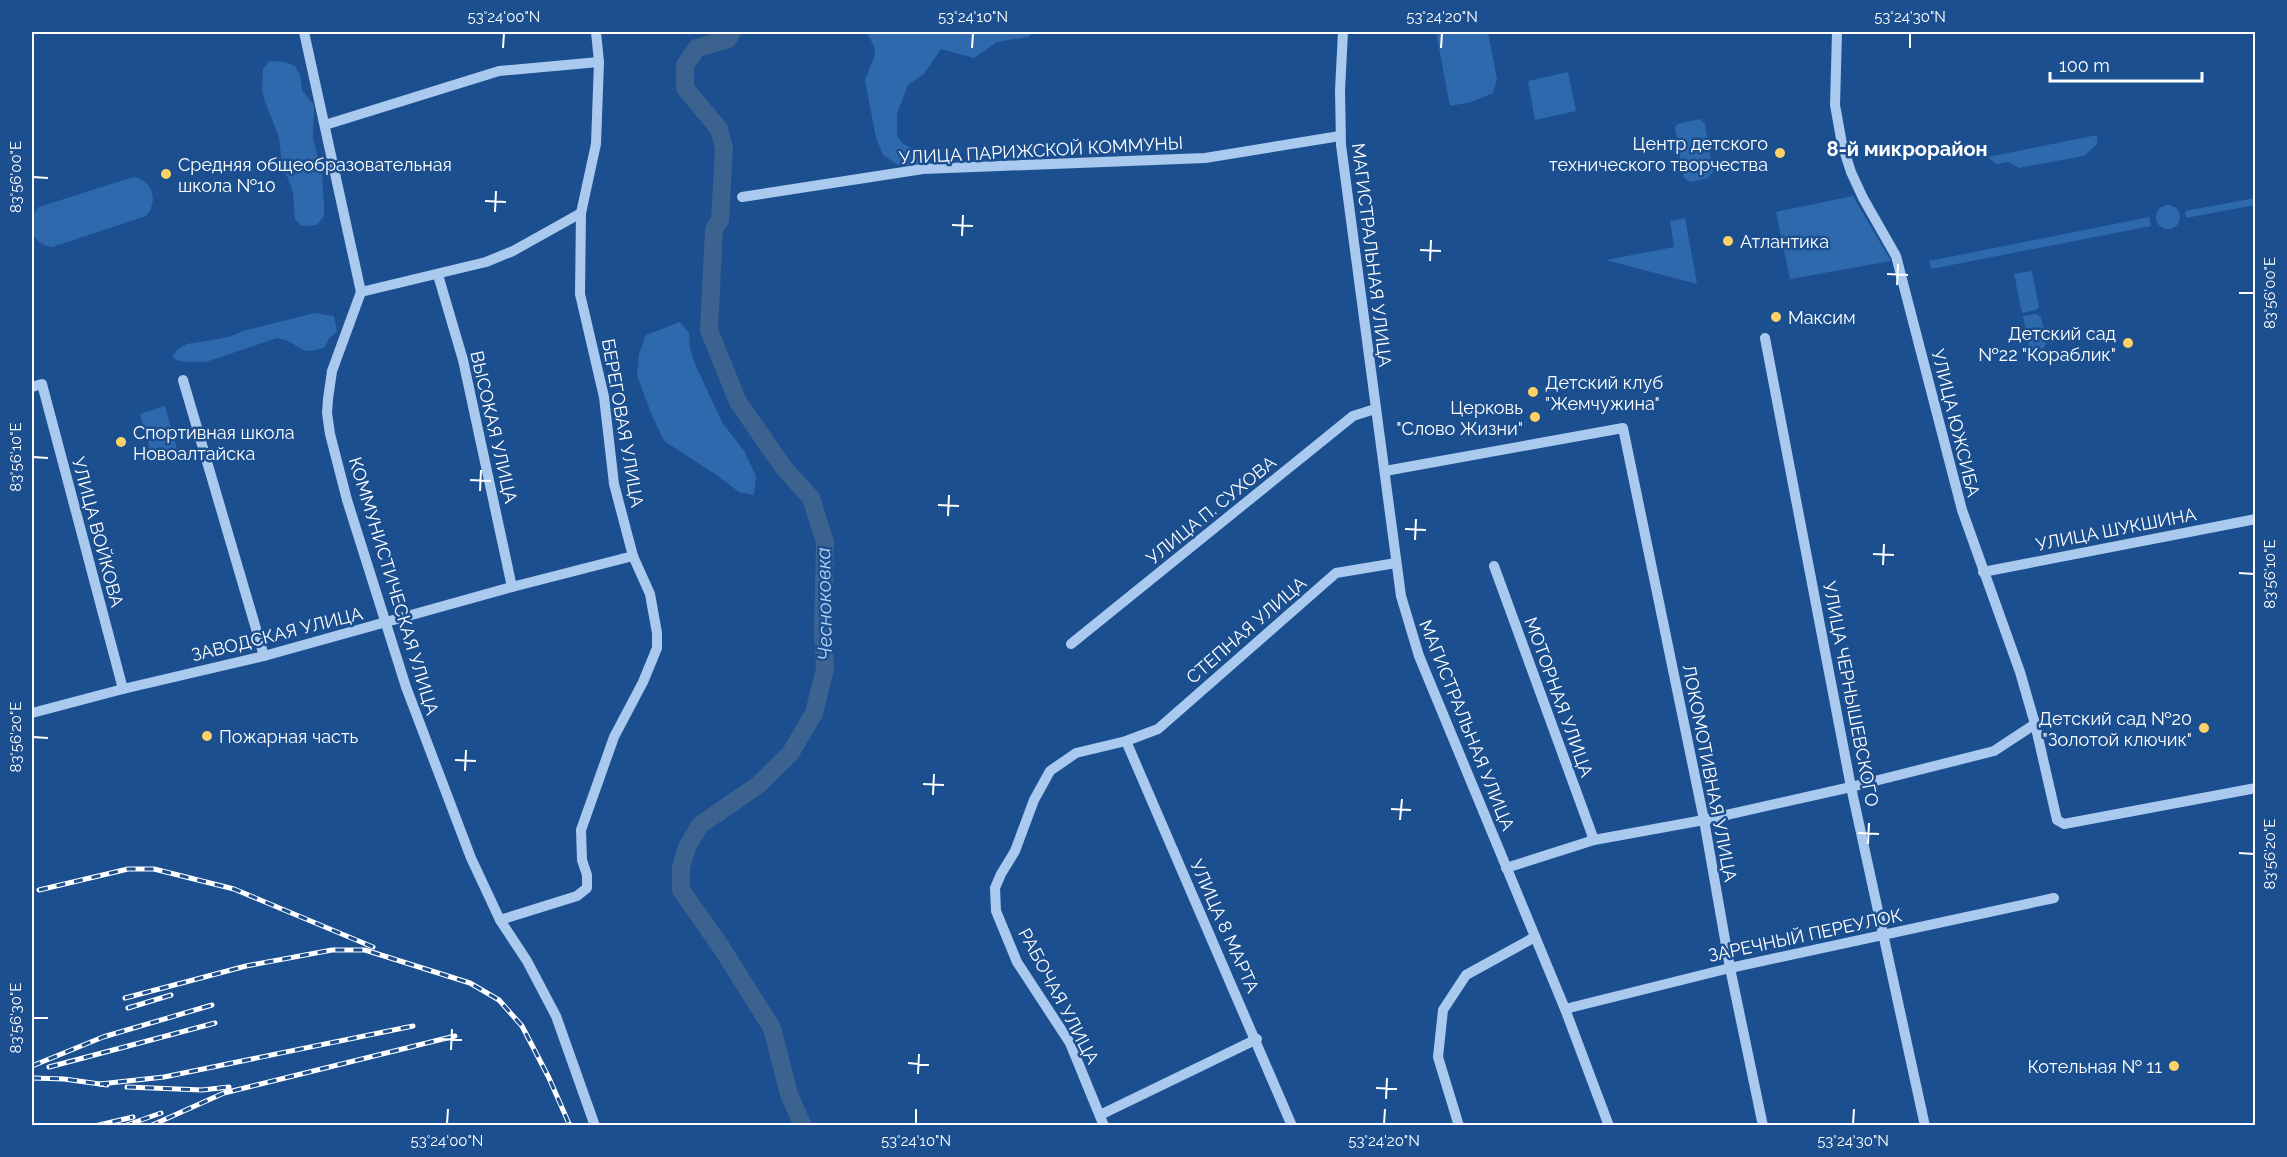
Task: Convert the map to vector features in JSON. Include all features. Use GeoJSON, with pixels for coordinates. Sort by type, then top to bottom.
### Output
{"type":"FeatureCollection","features":[{"type":"Feature","properties":{"kind":"street"},"geometry":{"type":"LineString","coordinates":[[304,32],[361,292],[486,262],[513,251],[581,213]]}},
{"type":"Feature","properties":{"kind":"street","name":"БЕРЕГОВАЯ УЛИЦА"},"geometry":{"type":"LineString","coordinates":[[500,920],[577,896],[587,888],[587,876],[582,860],[581,830],[614,736],[643,682],[657,648],[657,633],[650,594],[633,556],[614,484],[604,397],[580,294],[581,213],[596,144],[598,62],[596,32]]}},
{"type":"Feature","properties":{"kind":"street","name":"МАГИСТРАЛЬНАЯ УЛИЦА"},"geometry":{"type":"LineString","coordinates":[[1343,32],[1340,136],[1401,596],[1419,656],[1565,1009],[1609,1125]]}},
{"type":"Feature","properties":{"kind":"street","name":"УЛИЦА ЮЖСИБА"},"geometry":{"type":"LineString","coordinates":[[1837,32],[1835,105],[1842,144],[1863,198],[1896,256],[1962,510],[2020,672],[2059,823],[2064,824],[2256,788]]}},
{"type":"Feature","properties":{"kind":"street"},"geometry":{"type":"LineString","coordinates":[[325,125],[499,71],[598,62]]}},
{"type":"Feature","properties":{"kind":"street","name":"УЛИЦА ПАРИЖСКОЙ КОММУНЫ"},"geometry":{"type":"LineString","coordinates":[[742,197],[922,169],[1205,158],[1340,136]]}},
{"type":"Feature","properties":{"kind":"street","name":"ВЫСОКАЯ УЛИЦА"},"geometry":{"type":"LineString","coordinates":[[438,275],[463,360],[512,587]]}},
{"type":"Feature","properties":{"kind":"street","name":"КОММУНИСТИЧЕСКАЯ УЛИЦА"},"geometry":{"type":"LineString","coordinates":[[361,292],[332,371],[327,413],[347,500],[385,624],[448,801],[500,920],[527,961],[556,1016],[595,1125]]}},
{"type":"Feature","properties":{"kind":"street","name":"УЛИЦА ЧЕРНЫШЕВСКОГО"},"geometry":{"type":"LineString","coordinates":[[1765,338],[1851,787],[1925,1125]]}},
{"type":"Feature","properties":{"kind":"street"},"geometry":{"type":"LineString","coordinates":[[183,380],[264,656]]}},
{"type":"Feature","properties":{"kind":"street","name":"УЛИЦА ВОЙКОВА"},"geometry":{"type":"LineString","coordinates":[[37,385],[123,689]]}},
{"type":"Feature","properties":{"kind":"street","name":"УЛИЦА П. СУХОВА"},"geometry":{"type":"LineString","coordinates":[[1071,644],[1353,417],[1375,409]]}},
{"type":"Feature","properties":{"kind":"street","name":"ЛОКОМОТИВНАЯ УЛИЦА"},"geometry":{"type":"LineString","coordinates":[[1385,471],[1623,428],[1704,820],[1730,968],[1763,1125]]}},
{"type":"Feature","properties":{"kind":"street","name":"УЛИЦА ШУКШИНА"},"geometry":{"type":"LineString","coordinates":[[1983,572],[2256,519]]}},
{"type":"Feature","properties":{"kind":"street","name":"ЗАВОДСКАЯ УЛИЦА"},"geometry":{"type":"LineString","coordinates":[[32,713],[264,656],[633,556]]}},
{"type":"Feature","properties":{"kind":"street","name":"СТЕПНАЯ УЛИЦА"},"geometry":{"type":"LineString","coordinates":[[1126,741],[1158,729],[1336,573],[1396,563]]}},
{"type":"Feature","properties":{"kind":"street","name":"МОТОРНАЯ УЛИЦА"},"geometry":{"type":"LineString","coordinates":[[1494,566],[1594,840]]}},
{"type":"Feature","properties":{"kind":"street"},"geometry":{"type":"LineString","coordinates":[[1506,868],[1594,840],[1704,820],[1851,787],[1995,751],[2035,724]]}},
{"type":"Feature","properties":{"kind":"street","name":"УЛИЦА 8 МАРТА"},"geometry":{"type":"LineString","coordinates":[[1126,741],[1257,1039],[1292,1125]]}},
{"type":"Feature","properties":{"kind":"street","name":"РАБОЧАЯ УЛИЦА"},"geometry":{"type":"LineString","coordinates":[[1126,741],[1076,753],[1050,771],[1034,800],[1015,851],[995,888],[996,911],[1017,962],[1070,1043],[1102,1120],[1257,1039]]}},
{"type":"Feature","properties":{"kind":"street","name":"ЗАРЕЧНЫЙ ПЕРЕУЛОК"},"geometry":{"type":"LineString","coordinates":[[1565,1009],[1730,968],[2054,898]]}},
{"type":"Feature","properties":{"kind":"street"},"geometry":{"type":"LineString","coordinates":[[1459,1125],[1438,1057],[1443,1010],[1466,975],[1535,937]]}},
{"type":"Feature","properties":{"kind":"shaded area"},"geometry":{"type":"Polygon","coordinates":[[[866,32],[1034,32],[1028,37],[997,42],[974,58],[941,49],[924,74],[908,85],[897,114],[897,136],[903,144],[931,157],[929,166],[898,165],[883,155],[876,138],[865,80],[875,55],[874,46],[866,32]]]}},
{"type":"Feature","properties":{"kind":"shaded area"},"geometry":{"type":"Polygon","coordinates":[[[1436,32],[1488,32],[1497,79],[1493,93],[1471,102],[1450,106],[1436,32]]]}},
{"type":"Feature","properties":{"kind":"shaded area"},"geometry":{"type":"Polygon","coordinates":[[[269,61],[284,62],[295,66],[300,75],[302,90],[314,105],[313,139],[322,172],[324,205],[324,216],[317,225],[302,226],[295,219],[293,192],[282,163],[279,137],[262,88],[263,69],[269,61]]]}},
{"type":"Feature","properties":{"kind":"shaded area"},"geometry":{"type":"Polygon","coordinates":[[[1568,72],[1576,111],[1535,120],[1528,81],[1568,72]]]}},
{"type":"Feature","properties":{"kind":"shaded area"},"geometry":{"type":"Polygon","coordinates":[[[1700,119],[1705,124],[1713,171],[1708,178],[1690,182],[1684,178],[1675,128],[1677,124],[1700,119]]]}},
{"type":"Feature","properties":{"kind":"shaded area"},"geometry":{"type":"Polygon","coordinates":[[[2097,135],[2097,144],[2084,156],[2019,168],[2009,162],[1996,164],[1988,157],[2097,135]]]}},
{"type":"Feature","properties":{"kind":"shaded area"},"geometry":{"type":"Polygon","coordinates":[[[133,177],[145,182],[152,192],[152,204],[146,216],[52,247],[45,245],[35,237],[31,225],[39,207],[133,177]]]}},
{"type":"Feature","properties":{"kind":"shaded area"},"geometry":{"type":"Polygon","coordinates":[[[1853,196],[1891,261],[1790,279],[1776,212],[1853,196]]]}},
{"type":"Feature","properties":{"kind":"shaded area"},"geometry":{"type":"Polygon","coordinates":[[[2255,198],[2255,205],[2186,218],[2185,211],[2255,198]]]}},
{"type":"Feature","properties":{"kind":"shaded area"},"geometry":{"type":"Polygon","coordinates":[[[2168,205],[2176,209],[2180,217],[2176,225],[2168,229],[2160,225],[2156,217],[2160,209],[2168,205]]]}},
{"type":"Feature","properties":{"kind":"shaded area"},"geometry":{"type":"Polygon","coordinates":[[[2149,217],[2151,226],[1931,269],[1929,261],[2149,217]]]}},
{"type":"Feature","properties":{"kind":"shaded area"},"geometry":{"type":"Polygon","coordinates":[[[1685,218],[1697,284],[1606,260],[1674,247],[1670,221],[1685,218]]]}},
{"type":"Feature","properties":{"kind":"shaded area"},"geometry":{"type":"Polygon","coordinates":[[[2032,271],[2039,307],[2036,310],[2022,313],[2014,274],[2032,271]]]}},
{"type":"Feature","properties":{"kind":"shaded area"},"geometry":{"type":"Polygon","coordinates":[[[315,313],[334,316],[337,332],[329,338],[325,347],[308,351],[277,338],[206,362],[184,362],[172,357],[178,349],[187,344],[229,337],[243,331],[315,313]]]}},
{"type":"Feature","properties":{"kind":"shaded area"},"geometry":{"type":"Polygon","coordinates":[[[2036,314],[2041,317],[2047,341],[2044,348],[2030,351],[2023,316],[2036,314]]]}},
{"type":"Feature","properties":{"kind":"shaded area"},"geometry":{"type":"Polygon","coordinates":[[[680,322],[689,333],[690,349],[695,364],[722,422],[744,451],[756,476],[754,495],[739,492],[664,441],[651,413],[637,376],[639,354],[646,335],[680,322]]]}},
{"type":"Feature","properties":{"kind":"shaded area"},"geometry":{"type":"Polygon","coordinates":[[[165,406],[177,449],[152,456],[140,414],[165,406]]]}},
{"type":"Feature","properties":{"kind":"waterway","name":"Чесноковка"},"geometry":{"type":"LineString","coordinates":[[732,32],[728,39],[697,48],[685,65],[685,88],[719,129],[724,148],[720,220],[714,229],[709,330],[738,402],[784,468],[811,498],[825,542],[823,631],[825,669],[814,713],[790,754],[758,785],[700,825],[687,847],[681,867],[681,890],[721,947],[772,1028],[789,1094],[803,1126]]}},
{"type":"Feature","properties":{"kind":"railway"},"geometry":{"type":"LineString","coordinates":[[39,890],[128,869],[154,869],[234,889],[373,947]]}},
{"type":"Feature","properties":{"kind":"railway"},"geometry":{"type":"LineString","coordinates":[[125,998],[246,966],[332,950],[365,950],[470,983],[499,1000],[522,1026],[549,1078],[570,1126]]}},
{"type":"Feature","properties":{"kind":"railway"},"geometry":{"type":"LineString","coordinates":[[128,1008],[171,995]]}},
{"type":"Feature","properties":{"kind":"railway"},"geometry":{"type":"LineString","coordinates":[[32,1066],[103,1037],[212,1005]]}},
{"type":"Feature","properties":{"kind":"railway"},"geometry":{"type":"LineString","coordinates":[[49,1067],[215,1023]]}},
{"type":"Feature","properties":{"kind":"railway"},"geometry":{"type":"LineString","coordinates":[[100,1084],[164,1077],[413,1026]]}},
{"type":"Feature","properties":{"kind":"railway"},"geometry":{"type":"LineString","coordinates":[[150,1126],[224,1093],[455,1036]]}},
{"type":"Feature","properties":{"kind":"railway"},"geometry":{"type":"LineString","coordinates":[[32,1078],[64,1079],[107,1085]]}},
{"type":"Feature","properties":{"kind":"railway"},"geometry":{"type":"LineString","coordinates":[[127,1087],[202,1090],[229,1087]]}},
{"type":"Feature","properties":{"kind":"railway"},"geometry":{"type":"LineString","coordinates":[[124,1126],[161,1113]]}},
{"type":"Feature","properties":{"kind":"railway"},"geometry":{"type":"LineString","coordinates":[[95,1126],[133,1117]]}},
{"type":"Feature","properties":{"kind":"place","name":"Центр детского технического творчества"},"geometry":{"type":"Point","coordinates":[1780,153]}},
{"type":"Feature","properties":{"kind":"place","name":"Средняя общеобразовательная школа №10"},"geometry":{"type":"Point","coordinates":[166,174]}},
{"type":"Feature","properties":{"kind":"place","name":"Атлантика"},"geometry":{"type":"Point","coordinates":[1728,241]}},
{"type":"Feature","properties":{"kind":"place","name":"Максим"},"geometry":{"type":"Point","coordinates":[1776,317]}},
{"type":"Feature","properties":{"kind":"place","name":"Детский сад №22 \"Кораблик\""},"geometry":{"type":"Point","coordinates":[2128,343]}},
{"type":"Feature","properties":{"kind":"place","name":"Детский клуб \"Жемчужина\""},"geometry":{"type":"Point","coordinates":[1533,392]}},
{"type":"Feature","properties":{"kind":"place","name":"Церковь \"Слово Жизни\""},"geometry":{"type":"Point","coordinates":[1535,417]}},
{"type":"Feature","properties":{"kind":"place","name":"Спортивная школа Новоалтайска"},"geometry":{"type":"Point","coordinates":[121,442]}},
{"type":"Feature","properties":{"kind":"place","name":"Детский сад №20 \"Золотой ключик\""},"geometry":{"type":"Point","coordinates":[2204,728]}},
{"type":"Feature","properties":{"kind":"place","name":"Пожарная часть"},"geometry":{"type":"Point","coordinates":[207,736]}},
{"type":"Feature","properties":{"kind":"place","name":"Котельная № 11"},"geometry":{"type":"Point","coordinates":[2174,1066]}},
{"type":"Feature","properties":{"kind":"district","name":"8-й микрорайон"},"geometry":{"type":"Point","coordinates":[1907,149]}}]}
